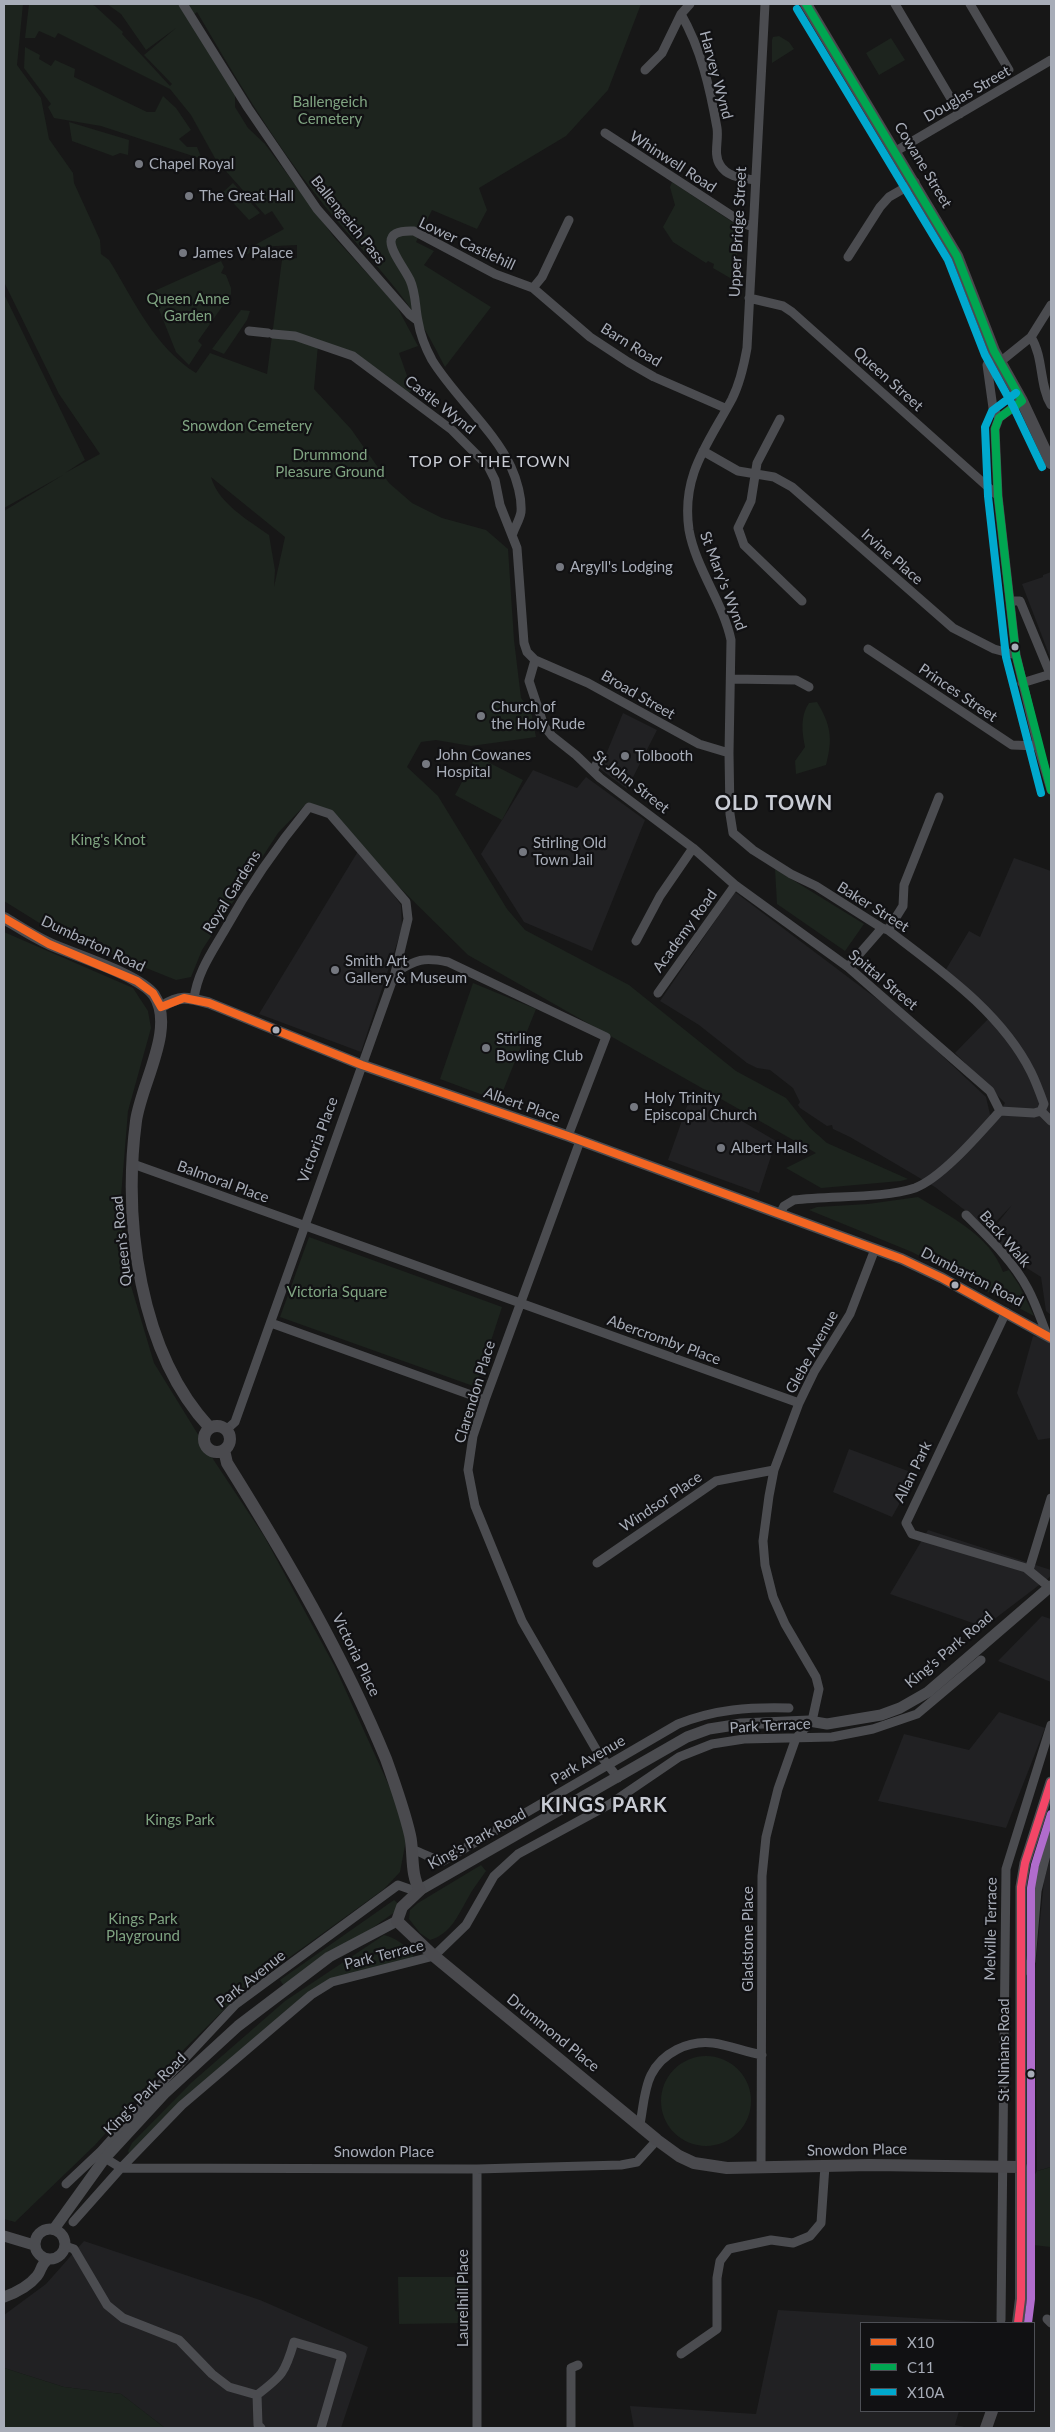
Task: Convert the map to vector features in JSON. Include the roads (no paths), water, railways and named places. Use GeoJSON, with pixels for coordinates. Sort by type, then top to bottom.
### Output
{"type":"FeatureCollection","features":[{"type":"Feature","properties":{"kind":"main road","name":"Cowane Street"},"geometry":{"type":"LineString","coordinates":[[806,4],[915,182],[957,256],[997,356],[1022,401],[1051,463]]}},
{"type":"Feature","properties":{"kind":"main road","name":"Dumbarton Road"},"geometry":{"type":"LineString","coordinates":[[4,918],[49,944],[137,981],[153,993],[161,1007]]}},
{"type":"Feature","properties":{"kind":"main road","name":"Queen's Road"},"geometry":{"type":"LineString","coordinates":[[161,1007],[162,1032],[139,1102],[133,1164],[132,1212],[142,1288],[170,1370],[194,1411],[210,1428]]}},
{"type":"Feature","properties":{"kind":"main road"},"geometry":{"type":"LineString","coordinates":[[218,1426],[226,1430],[230,1440],[224,1450],[216,1452],[206,1446],[204,1438],[210,1428],[218,1426]]}},
{"type":"Feature","properties":{"kind":"main road","name":"Victoria Place"},"geometry":{"type":"LineString","coordinates":[[224,1450],[228,1463],[302,1585],[330,1636],[363,1705],[398,1793],[413,1850],[415,1882],[419,1891]]}},
{"type":"Feature","properties":{"kind":"main road","name":"King's Park Road"},"geometry":{"type":"LineString","coordinates":[[397,1921],[402,1907],[419,1891]]}},
{"type":"Feature","properties":{"kind":"main road","name":"Drummond Place"},"geometry":{"type":"LineString","coordinates":[[397,1921],[434,1956],[640,2124],[657,2140],[679,2156],[694,2163]]}},
{"type":"Feature","properties":{"kind":"main road","name":"Snowdon Place"},"geometry":{"type":"LineString","coordinates":[[694,2163],[727,2168],[825,2166],[1021,2167]]}},
{"type":"Feature","properties":{"kind":"main road","name":"St Ninians Road"},"geometry":{"type":"LineString","coordinates":[[1018,2322],[1021,2299],[1021,2167]]}},
{"type":"Feature","properties":{"kind":"main road"},"geometry":{"type":"LineString","coordinates":[[986,2428],[992,2412]]}},
{"type":"Feature","properties":{"kind":"street","name":"Ballengeich Pass"},"geometry":{"type":"LineString","coordinates":[[183,4],[248,108],[317,209],[410,315],[418,321]]}},
{"type":"Feature","properties":{"kind":"street"},"geometry":{"type":"LineString","coordinates":[[646,70],[662,53],[681,14],[690,4]]}},
{"type":"Feature","properties":{"kind":"street","name":"Upper Bridge Street"},"geometry":{"type":"LineString","coordinates":[[703,452],[737,386],[744,366],[747,348],[754,180],[765,4]]}},
{"type":"Feature","properties":{"kind":"street"},"geometry":{"type":"LineString","coordinates":[[895,4],[960,114]]}},
{"type":"Feature","properties":{"kind":"street"},"geometry":{"type":"LineString","coordinates":[[970,4],[1009,70]]}},
{"type":"Feature","properties":{"kind":"street","name":"Harvey Wynd"},"geometry":{"type":"LineString","coordinates":[[681,14],[695,41],[712,99],[717,131],[716,151],[719,164],[725,171],[754,180]]}},
{"type":"Feature","properties":{"kind":"street","name":"Douglas Street"},"geometry":{"type":"LineString","coordinates":[[896,152],[1051,60]]}},
{"type":"Feature","properties":{"kind":"street","name":"Whinwell Road"},"geometry":{"type":"LineString","coordinates":[[605,133],[743,223],[753,227]]}},
{"type":"Feature","properties":{"kind":"street"},"geometry":{"type":"LineString","coordinates":[[848,257],[880,207],[889,197],[915,182]]}},
{"type":"Feature","properties":{"kind":"street"},"geometry":{"type":"LineString","coordinates":[[533,288],[542,277],[569,220]]}},
{"type":"Feature","properties":{"kind":"street","name":"Lower Castlehill"},"geometry":{"type":"LineString","coordinates":[[418,321],[415,294],[410,280],[391,248],[391,240],[395,233],[404,230],[414,231],[495,274],[533,288]]}},
{"type":"Feature","properties":{"kind":"street","name":"Barn Road"},"geometry":{"type":"LineString","coordinates":[[533,288],[590,337],[628,362],[654,377],[725,408]]}},
{"type":"Feature","properties":{"kind":"street","name":"Queen Street"},"geometry":{"type":"LineString","coordinates":[[749,298],[783,306],[792,312],[998,496]]}},
{"type":"Feature","properties":{"kind":"street"},"geometry":{"type":"LineString","coordinates":[[999,418],[993,408],[987,365],[997,356],[1031,337],[1051,305]]}},
{"type":"Feature","properties":{"kind":"street"},"geometry":{"type":"LineString","coordinates":[[418,321],[431,358],[444,378],[497,444],[511,467],[518,488],[521,512],[513,533]]}},
{"type":"Feature","properties":{"kind":"street","name":"Castle Wynd"},"geometry":{"type":"LineString","coordinates":[[249,331],[295,336],[353,356],[463,438],[488,466],[495,480],[506,522],[513,533],[520,571],[520,606],[524,642],[527,652],[535,660]]}},
{"type":"Feature","properties":{"kind":"street"},"geometry":{"type":"LineString","coordinates":[[1031,337],[1040,355],[1040,373],[1051,405]]}},
{"type":"Feature","properties":{"kind":"street"},"geometry":{"type":"LineString","coordinates":[[1022,401],[999,418],[995,429],[998,496],[1003,555],[1016,655],[1038,746],[1051,790]]}},
{"type":"Feature","properties":{"kind":"street"},"geometry":{"type":"LineString","coordinates":[[780,419],[757,463],[750,501],[740,522],[740,538],[744,545],[802,601]]}},
{"type":"Feature","properties":{"kind":"street","name":"Irvine Place"},"geometry":{"type":"LineString","coordinates":[[703,452],[738,471],[774,477],[792,487],[953,628],[994,648],[1016,655]]}},
{"type":"Feature","properties":{"kind":"street","name":"St Mary's Wynd"},"geometry":{"type":"LineString","coordinates":[[703,452],[688,489],[690,531],[702,572],[728,628],[731,640],[728,753]]}},
{"type":"Feature","properties":{"kind":"street"},"geometry":{"type":"LineString","coordinates":[[1010,600],[1020,601],[1051,675],[1022,683]]}},
{"type":"Feature","properties":{"kind":"street","name":"Princes Street"},"geometry":{"type":"LineString","coordinates":[[868,649],[1012,745],[1038,746]]}},
{"type":"Feature","properties":{"kind":"street","name":"St John Street"},"geometry":{"type":"LineString","coordinates":[[535,660],[529,681],[544,726],[552,736],[600,778],[693,848],[735,885]]}},
{"type":"Feature","properties":{"kind":"street","name":"Broad Street"},"geometry":{"type":"LineString","coordinates":[[535,660],[588,683],[699,744],[728,753]]}},
{"type":"Feature","properties":{"kind":"street"},"geometry":{"type":"LineString","coordinates":[[731,679],[796,680],[809,686]]}},
{"type":"Feature","properties":{"kind":"street","name":"Baker Street"},"geometry":{"type":"LineString","coordinates":[[728,753],[731,826],[739,840],[786,871],[816,886],[885,929],[942,972],[996,1022],[1012,1042],[1034,1079],[1044,1104],[1041,1111]]}},
{"type":"Feature","properties":{"kind":"street"},"geometry":{"type":"LineString","coordinates":[[594,771],[600,757]]}},
{"type":"Feature","properties":{"kind":"street"},"geometry":{"type":"LineString","coordinates":[[848,967],[885,929],[904,906],[904,885],[940,797]]}},
{"type":"Feature","properties":{"kind":"street","name":"Victoria Place"},"geometry":{"type":"LineString","coordinates":[[304,1226],[395,973],[408,919],[406,902],[330,814],[309,807]]}},
{"type":"Feature","properties":{"kind":"street","name":"Royal Gardens"},"geometry":{"type":"LineString","coordinates":[[194,999],[200,972],[246,893],[267,860],[309,807]]}},
{"type":"Feature","properties":{"kind":"street"},"geometry":{"type":"LineString","coordinates":[[636,941],[660,896],[693,848]]}},
{"type":"Feature","properties":{"kind":"street","name":"Spittal Street"},"geometry":{"type":"LineString","coordinates":[[735,885],[848,967],[990,1091],[1000,1111]]}},
{"type":"Feature","properties":{"kind":"street","name":"Academy Road"},"geometry":{"type":"LineString","coordinates":[[658,993],[735,885]]}},
{"type":"Feature","properties":{"kind":"street"},"geometry":{"type":"LineString","coordinates":[[395,973],[408,964],[425,958],[448,962],[606,1037],[568,1136]]}},
{"type":"Feature","properties":{"kind":"street","name":"Albert Place"},"geometry":{"type":"LineString","coordinates":[[161,1007],[175,998],[194,999],[362,1065],[568,1136],[876,1249]]}},
{"type":"Feature","properties":{"kind":"street"},"geometry":{"type":"LineString","coordinates":[[780,1214],[784,1206],[794,1200],[874,1194],[916,1187],[938,1174],[1000,1111],[1034,1113],[1041,1111],[1051,1121]]}},
{"type":"Feature","properties":{"kind":"street","name":"Clarendon Place"},"geometry":{"type":"LineString","coordinates":[[580,1141],[485,1400],[473,1436],[468,1470],[475,1506],[522,1621],[592,1743],[609,1763],[618,1778]]}},
{"type":"Feature","properties":{"kind":"street","name":"Balmoral Place"},"geometry":{"type":"LineString","coordinates":[[133,1164],[304,1226]]}},
{"type":"Feature","properties":{"kind":"street","name":"Back Walk"},"geometry":{"type":"LineString","coordinates":[[966,1215],[990,1239],[1016,1270],[1028,1288],[1049,1337]]}},
{"type":"Feature","properties":{"kind":"street"},"geometry":{"type":"LineString","coordinates":[[226,1430],[235,1422],[304,1226],[520,1302]]}},
{"type":"Feature","properties":{"kind":"street","name":"Dumbarton Road"},"geometry":{"type":"LineString","coordinates":[[876,1249],[942,1278],[1049,1337]]}},
{"type":"Feature","properties":{"kind":"street","name":"Glebe Avenue"},"geometry":{"type":"LineString","coordinates":[[812,1721],[819,1689],[816,1677],[785,1624],[773,1597],[765,1565],[763,1541],[774,1470],[799,1403],[814,1372],[850,1314],[876,1249]]}},
{"type":"Feature","properties":{"kind":"street","name":"Abercromby Place"},"geometry":{"type":"LineString","coordinates":[[520,1302],[799,1403]]}},
{"type":"Feature","properties":{"kind":"street","name":"Allan Park"},"geometry":{"type":"LineString","coordinates":[[1006,1312],[906,1524],[912,1534],[1029,1570],[1050,1586]]}},
{"type":"Feature","properties":{"kind":"street"},"geometry":{"type":"LineString","coordinates":[[271,1323],[485,1400]]}},
{"type":"Feature","properties":{"kind":"street","name":"Windsor Place"},"geometry":{"type":"LineString","coordinates":[[597,1563],[716,1481],[774,1470]]}},
{"type":"Feature","properties":{"kind":"street"},"geometry":{"type":"LineString","coordinates":[[1029,1570],[1051,1498]]}},
{"type":"Feature","properties":{"kind":"street","name":"King's Park Road"},"geometry":{"type":"LineString","coordinates":[[419,1891],[688,1737],[708,1729],[742,1724],[812,1721],[827,1724],[881,1714],[914,1701],[928,1692],[1050,1586]]}},
{"type":"Feature","properties":{"kind":"street","name":"Park Terrace"},"geometry":{"type":"LineString","coordinates":[[73,2222],[121,2168],[182,2105],[311,1995],[332,1982],[434,1956],[466,1925],[494,1876],[518,1854],[610,1804],[679,1757],[712,1744],[744,1739],[832,1738],[873,1729],[918,1714],[981,1660]]}},
{"type":"Feature","properties":{"kind":"street","name":"Park Avenue"},"geometry":{"type":"LineString","coordinates":[[413,1850],[428,1854],[435,1860],[443,1861],[609,1763],[678,1724],[704,1713],[757,1707],[789,1708]]}},
{"type":"Feature","properties":{"kind":"street","name":"Gladstone Place"},"geometry":{"type":"LineString","coordinates":[[761,2168],[762,1876],[766,1837],[778,1789],[796,1738],[812,1721]]}},
{"type":"Feature","properties":{"kind":"street","name":"Melville Terrace"},"geometry":{"type":"LineString","coordinates":[[1001,2320],[1006,1868],[1051,1725]]}},
{"type":"Feature","properties":{"kind":"street","name":"St Ninians Road"},"geometry":{"type":"LineString","coordinates":[[1021,2167],[1021,1887],[1026,1863],[1051,1782]]}},
{"type":"Feature","properties":{"kind":"street"},"geometry":{"type":"LineString","coordinates":[[1021,1975],[1030,1961],[1037,1890],[1051,1835]]}},
{"type":"Feature","properties":{"kind":"street","name":"Park Avenue"},"geometry":{"type":"LineString","coordinates":[[66,2184],[165,2086],[236,2004],[398,1885],[419,1891]]}},
{"type":"Feature","properties":{"kind":"street","name":"King's Park Road"},"geometry":{"type":"LineString","coordinates":[[54,2229],[105,2158],[165,2086],[238,2026],[329,1957],[397,1921]]}},
{"type":"Feature","properties":{"kind":"street"},"geometry":{"type":"LineString","coordinates":[[640,2124],[650,2077],[658,2063],[672,2053],[688,2044],[712,2043],[762,2055]]}},
{"type":"Feature","properties":{"kind":"street","name":"Snowdon Place"},"geometry":{"type":"LineString","coordinates":[[121,2168],[477,2169],[621,2166],[636,2162],[657,2140]]}},
{"type":"Feature","properties":{"kind":"street"},"geometry":{"type":"LineString","coordinates":[[105,2158],[121,2168]]}},
{"type":"Feature","properties":{"kind":"street"},"geometry":{"type":"LineString","coordinates":[[681,2354],[717,2329],[720,2261],[729,2249],[770,2240],[793,2243],[810,2236],[821,2222],[825,2166]]}},
{"type":"Feature","properties":{"kind":"street","name":"Laurelhill Place"},"geometry":{"type":"LineString","coordinates":[[477,2169],[477,2428]]}},
{"type":"Feature","properties":{"kind":"street"},"geometry":{"type":"LineString","coordinates":[[4,2298],[39,2275],[41,2265],[47,2260],[60,2256],[65,2246],[64,2237],[54,2229],[47,2229],[39,2233],[34,2245],[38,2255],[47,2260]]}},
{"type":"Feature","properties":{"kind":"street"},"geometry":{"type":"LineString","coordinates":[[4,2236],[34,2245]]}},
{"type":"Feature","properties":{"kind":"street"},"geometry":{"type":"LineString","coordinates":[[65,2246],[74,2249],[107,2306],[123,2318],[180,2340],[212,2374],[230,2387],[257,2395]]}},
{"type":"Feature","properties":{"kind":"street"},"geometry":{"type":"LineString","coordinates":[[257,2395],[280,2377],[287,2367],[294,2342],[342,2356],[321,2428]]}},
{"type":"Feature","properties":{"kind":"street"},"geometry":{"type":"LineString","coordinates":[[571,2428],[571,2368],[578,2365]]}},
{"type":"Feature","properties":{"kind":"street"},"geometry":{"type":"LineString","coordinates":[[257,2395],[258,2425],[261,2428]]}},
{"type":"Feature","properties":{"kind":"place","name":"Chapel Royal"},"geometry":{"type":"Point","coordinates":[139,164]}},
{"type":"Feature","properties":{"kind":"place","name":"The Great Hall"},"geometry":{"type":"Point","coordinates":[189,196]}},
{"type":"Feature","properties":{"kind":"place","name":"James V Palace"},"geometry":{"type":"Point","coordinates":[183,253]}},
{"type":"Feature","properties":{"kind":"place","name":"Argyll's Lodging"},"geometry":{"type":"Point","coordinates":[560,567]}},
{"type":"Feature","properties":{"kind":"place","name":"Church of the Holy Rude"},"geometry":{"type":"Point","coordinates":[481,716]}},
{"type":"Feature","properties":{"kind":"place","name":"Tolbooth"},"geometry":{"type":"Point","coordinates":[625,756]}},
{"type":"Feature","properties":{"kind":"place","name":"John Cowanes Hospital"},"geometry":{"type":"Point","coordinates":[426,764]}},
{"type":"Feature","properties":{"kind":"place","name":"Stirling Old Town Jail"},"geometry":{"type":"Point","coordinates":[523,852]}},
{"type":"Feature","properties":{"kind":"place","name":"Smith Art Gallery & Museum"},"geometry":{"type":"Point","coordinates":[335,970]}},
{"type":"Feature","properties":{"kind":"place","name":"Stirling Bowling Club"},"geometry":{"type":"Point","coordinates":[486,1048]}},
{"type":"Feature","properties":{"kind":"place","name":"Holy Trinity Episcopal Church"},"geometry":{"type":"Point","coordinates":[634,1107]}},
{"type":"Feature","properties":{"kind":"place","name":"Albert Halls"},"geometry":{"type":"Point","coordinates":[721,1148]}},
{"type":"Feature","properties":{"kind":"district","name":"TOP OF THE TOWN"},"geometry":{"type":"Point","coordinates":[490,462]}},
{"type":"Feature","properties":{"kind":"district","name":"OLD TOWN"},"geometry":{"type":"Point","coordinates":[774,804]}},
{"type":"Feature","properties":{"kind":"district","name":"KINGS PARK"},"geometry":{"type":"Point","coordinates":[604,1806]}},
{"type":"Feature","properties":{"kind":"park label","name":"Ballengeich Cemetery"},"geometry":{"type":"Point","coordinates":[330,110]}},
{"type":"Feature","properties":{"kind":"park label","name":"Queen Anne Garden"},"geometry":{"type":"Point","coordinates":[188,308]}},
{"type":"Feature","properties":{"kind":"park label","name":"Snowdon Cemetery"},"geometry":{"type":"Point","coordinates":[247,426]}},
{"type":"Feature","properties":{"kind":"park label","name":"Drummond Pleasure Ground"},"geometry":{"type":"Point","coordinates":[330,464]}},
{"type":"Feature","properties":{"kind":"park label","name":"King's Knot"},"geometry":{"type":"Point","coordinates":[108,840]}},
{"type":"Feature","properties":{"kind":"park label","name":"Victoria Square"},"geometry":{"type":"Point","coordinates":[337,1292]}},
{"type":"Feature","properties":{"kind":"park label","name":"Kings Park"},"geometry":{"type":"Point","coordinates":[180,1820]}},
{"type":"Feature","properties":{"kind":"park label","name":"Kings Park Playground"},"geometry":{"type":"Point","coordinates":[143,1928]}}]}
